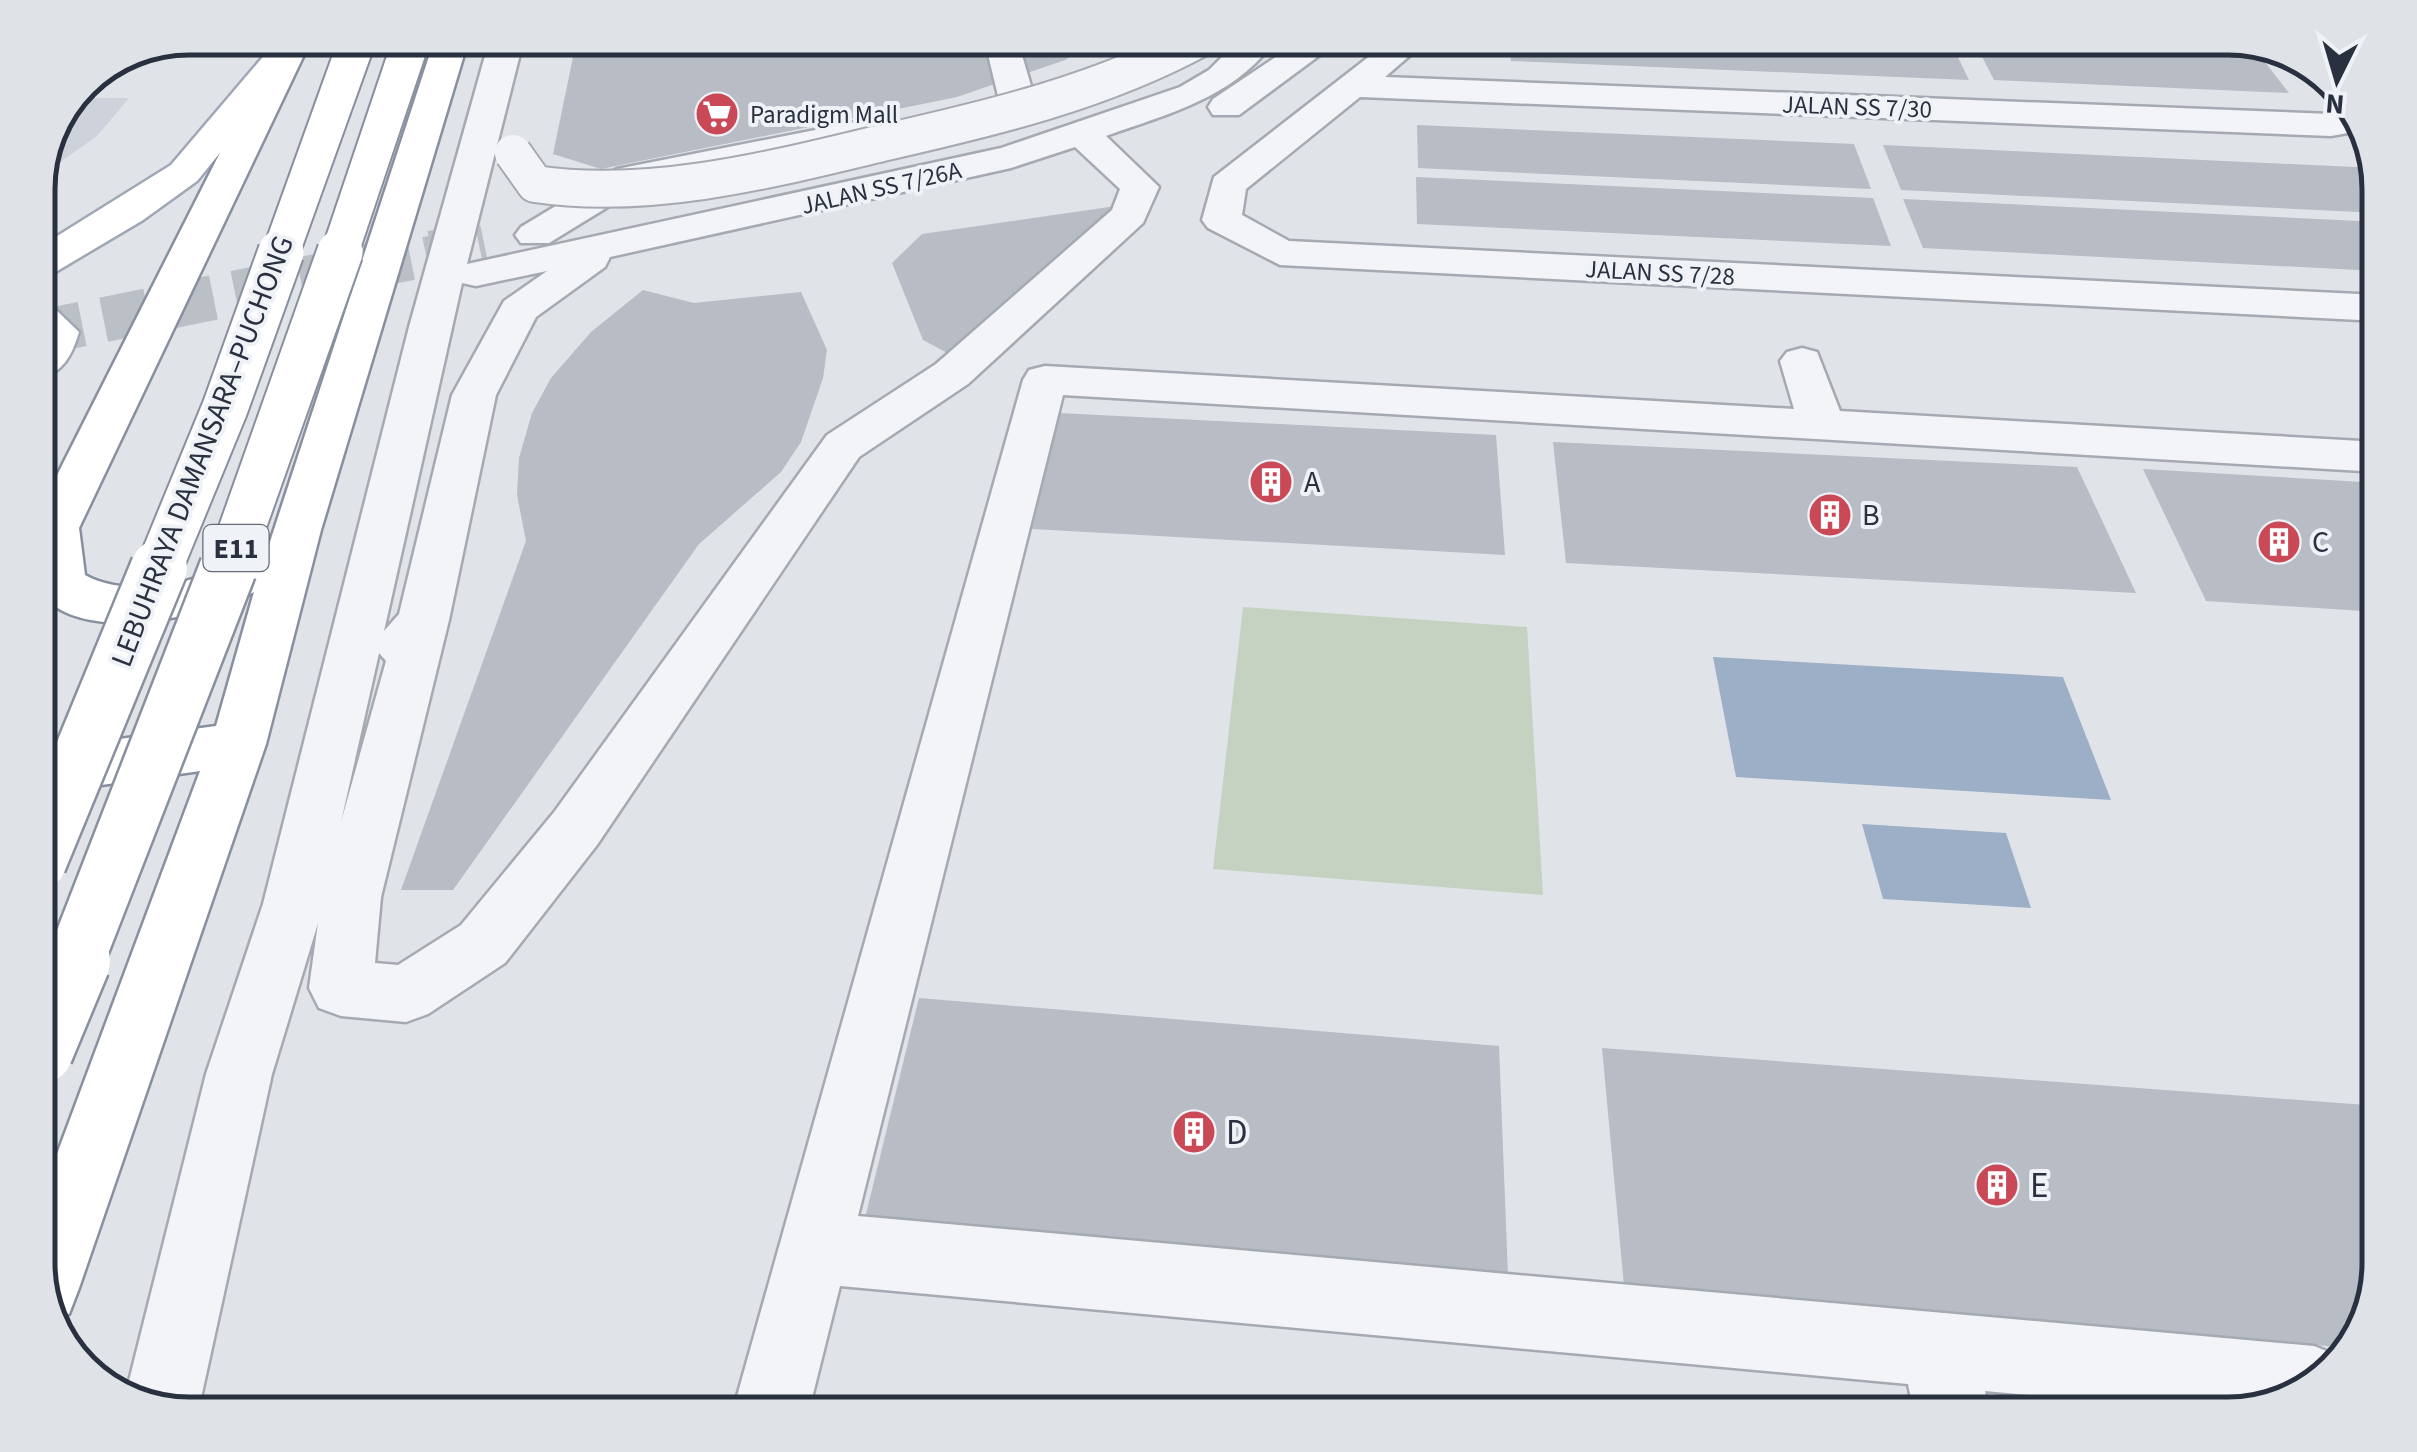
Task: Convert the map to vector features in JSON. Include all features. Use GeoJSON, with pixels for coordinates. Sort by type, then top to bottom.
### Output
{"type":"FeatureCollection","features":[{"type":"Feature","properties":{"kind":"main road"},"geometry":{"type":"LineString","coordinates":[[55,254],[130,212],[184,173],[281,55]]}},
{"type":"Feature","properties":{"kind":"main road"},"geometry":{"type":"LineString","coordinates":[[55,527],[286,55]]}},
{"type":"Feature","properties":{"kind":"main road","name":"LEBUHRAYA DAMANSARA–PUCHONG"},"geometry":{"type":"LineString","coordinates":[[55,821],[225,408],[352,55]]}},
{"type":"Feature","properties":{"kind":"main road","name":"LEBUHRAYA DAMANSARA–PUCHONG"},"geometry":{"type":"LineString","coordinates":[[55,1010],[94,918],[293,398],[406,55]]}},
{"type":"Feature","properties":{"kind":"main road"},"geometry":{"type":"LineString","coordinates":[[55,1255],[238,744],[297,530],[447,55]]}},
{"type":"Feature","properties":{"kind":"main road"},"geometry":{"type":"LineString","coordinates":[[55,568],[61,584],[93,601],[152,603],[197,594],[245,576],[297,530]]}},
{"type":"Feature","properties":{"kind":"main road"},"geometry":{"type":"LineString","coordinates":[[55,770],[238,744]]}},
{"type":"Feature","properties":{"kind":"street"},"geometry":{"type":"LineString","coordinates":[[164,1394],[239,1074],[292,904],[430,327],[513,55]]}},
{"type":"Feature","properties":{"kind":"street"},"geometry":{"type":"LineString","coordinates":[[517,55],[514,152],[535,184],[576,193],[703,178],[809,158],[1027,107],[1139,72],[1170,55]]}},
{"type":"Feature","properties":{"kind":"street"},"geometry":{"type":"LineString","coordinates":[[514,152],[530,74],[523,55]]}},
{"type":"Feature","properties":{"kind":"street"},"geometry":{"type":"LineString","coordinates":[[1005,55],[1016,96]]}},
{"type":"Feature","properties":{"kind":"street"},"geometry":{"type":"LineString","coordinates":[[536,248],[630,177],[893,126],[1016,96],[1114,66],[1130,55]]}},
{"type":"Feature","properties":{"kind":"street","name":"JALAN SS 7/26A"},"geometry":{"type":"LineString","coordinates":[[480,258],[850,174],[1159,80],[1200,55]]}},
{"type":"Feature","properties":{"kind":"street","name":"JALAN SS 7/26A"},"geometry":{"type":"LineString","coordinates":[[536,248],[610,245],[1011,157],[1106,126],[1220,78],[1243,55]]}},
{"type":"Feature","properties":{"kind":"street"},"geometry":{"type":"LineString","coordinates":[[610,245],[520,310],[474,395],[423,620],[351,896],[341,988],[406,994],[482,944],[576,828],[843,446],[952,374],[1128,215],[1140,187],[1106,126],[1233,105],[1302,55]]}},
{"type":"Feature","properties":{"kind":"street","name":"JALAN SS 7/28"},"geometry":{"type":"LineString","coordinates":[[1391,55],[1227,184],[1222,220],[1280,253],[2362,307]]}},
{"type":"Feature","properties":{"kind":"street","name":"JALAN SS 7/30"},"geometry":{"type":"LineString","coordinates":[[1352,86],[2287,123]]}},
{"type":"Feature","properties":{"kind":"street"},"geometry":{"type":"LineString","coordinates":[[1802,361],[1822,425]]}},
{"type":"Feature","properties":{"kind":"street"},"geometry":{"type":"LineString","coordinates":[[775,1397],[1045,380],[2362,457]]}},
{"type":"Feature","properties":{"kind":"street"},"geometry":{"type":"LineString","coordinates":[[336,722],[423,620]]}},
{"type":"Feature","properties":{"kind":"street"},"geometry":{"type":"LineString","coordinates":[[815,1248],[1946,1384],[2149,1392],[2282,1386]]}},
{"type":"Feature","properties":{"kind":"shaded area"},"geometry":{"type":"Polygon","coordinates":[[[92,98],[129,98],[97,136],[58,163],[69,130],[92,98]]]}},
{"type":"Feature","properties":{"kind":"green space"},"geometry":{"type":"Polygon","coordinates":[[[1243,607],[1527,627],[1543,895],[1213,869],[1243,607]]]}},
{"type":"Feature","properties":{"kind":"water"},"geometry":{"type":"Polygon","coordinates":[[[1713,657],[2063,677],[2111,800],[1736,777],[1713,657]]]}},
{"type":"Feature","properties":{"kind":"water"},"geometry":{"type":"Polygon","coordinates":[[[1862,824],[2006,833],[2031,908],[1883,899],[1862,824]]]}},
{"type":"Feature","properties":{"kind":"building","name":"Paradigm Mall"},"geometry":{"type":"Polygon","coordinates":[[[573,55],[1073,55],[957,97],[601,169],[553,154],[573,55]]]}},
{"type":"Feature","properties":{"kind":"building"},"geometry":{"type":"Polygon","coordinates":[[[1510,55],[1957,55],[1969,80],[1511,61],[1510,55]]]}},
{"type":"Feature","properties":{"kind":"building"},"geometry":{"type":"Polygon","coordinates":[[[1981,55],[2247,56],[2263,60],[2287,93],[1994,80],[1981,55]]]}},
{"type":"Feature","properties":{"kind":"building"},"geometry":{"type":"Polygon","coordinates":[[[1417,125],[1854,144],[1871,189],[1418,168],[1417,125]]]}},
{"type":"Feature","properties":{"kind":"building"},"geometry":{"type":"Polygon","coordinates":[[[1883,145],[2360,167],[2362,212],[1901,190],[1883,145]]]}},
{"type":"Feature","properties":{"kind":"building"},"geometry":{"type":"Polygon","coordinates":[[[1416,177],[1873,198],[1891,246],[1417,224],[1416,177]]]}},
{"type":"Feature","properties":{"kind":"building"},"geometry":{"type":"Polygon","coordinates":[[[1903,199],[2362,221],[2362,270],[1923,248],[1903,199]]]}},
{"type":"Feature","properties":{"kind":"building"},"geometry":{"type":"Polygon","coordinates":[[[1116,206],[951,355],[923,340],[892,263],[922,234],[1116,206]]]}},
{"type":"Feature","properties":{"kind":"building"},"geometry":{"type":"Polygon","coordinates":[[[643,290],[694,303],[801,292],[827,350],[823,378],[801,442],[781,472],[699,544],[453,890],[401,890],[526,541],[517,495],[519,458],[532,413],[551,378],[591,332],[643,290]]]}},
{"type":"Feature","properties":{"kind":"building","name":"A"},"geometry":{"type":"Polygon","coordinates":[[[1059,413],[1496,435],[1505,555],[1032,529],[1059,413]]]}},
{"type":"Feature","properties":{"kind":"building","name":"B"},"geometry":{"type":"Polygon","coordinates":[[[1553,442],[2077,467],[2136,593],[1566,563],[1553,442]]]}},
{"type":"Feature","properties":{"kind":"building","name":"C"},"geometry":{"type":"Polygon","coordinates":[[[2143,469],[2362,482],[2362,611],[2206,601],[2143,469]]]}},
{"type":"Feature","properties":{"kind":"building","name":"D"},"geometry":{"type":"Polygon","coordinates":[[[919,998],[1499,1046],[1508,1276],[865,1218],[919,998]]]}},
{"type":"Feature","properties":{"kind":"building","name":"E"},"geometry":{"type":"Polygon","coordinates":[[[1602,1048],[2362,1105],[2361,1280],[2352,1314],[2332,1346],[1624,1286],[1602,1048]]]}},
{"type":"Feature","properties":{"kind":"tunnel"},"geometry":{"type":"LineString","coordinates":[[426,255],[484,243]]}},
{"type":"Feature","properties":{"kind":"tunnel"},"geometry":{"type":"LineString","coordinates":[[55,330],[438,252]]}},
{"type":"Feature","properties":{"kind":"place","name":"Paradigm Mall"},"geometry":{"type":"Point","coordinates":[717,114]}},
{"type":"Feature","properties":{"kind":"place","name":"A"},"geometry":{"type":"Point","coordinates":[1271,482]}},
{"type":"Feature","properties":{"kind":"place","name":"B"},"geometry":{"type":"Point","coordinates":[1830,515]}},
{"type":"Feature","properties":{"kind":"place","name":"C"},"geometry":{"type":"Point","coordinates":[2279,542]}},
{"type":"Feature","properties":{"kind":"place","name":"D"},"geometry":{"type":"Point","coordinates":[1194,1132]}},
{"type":"Feature","properties":{"kind":"place","name":"E"},"geometry":{"type":"Point","coordinates":[1997,1185]}}]}
